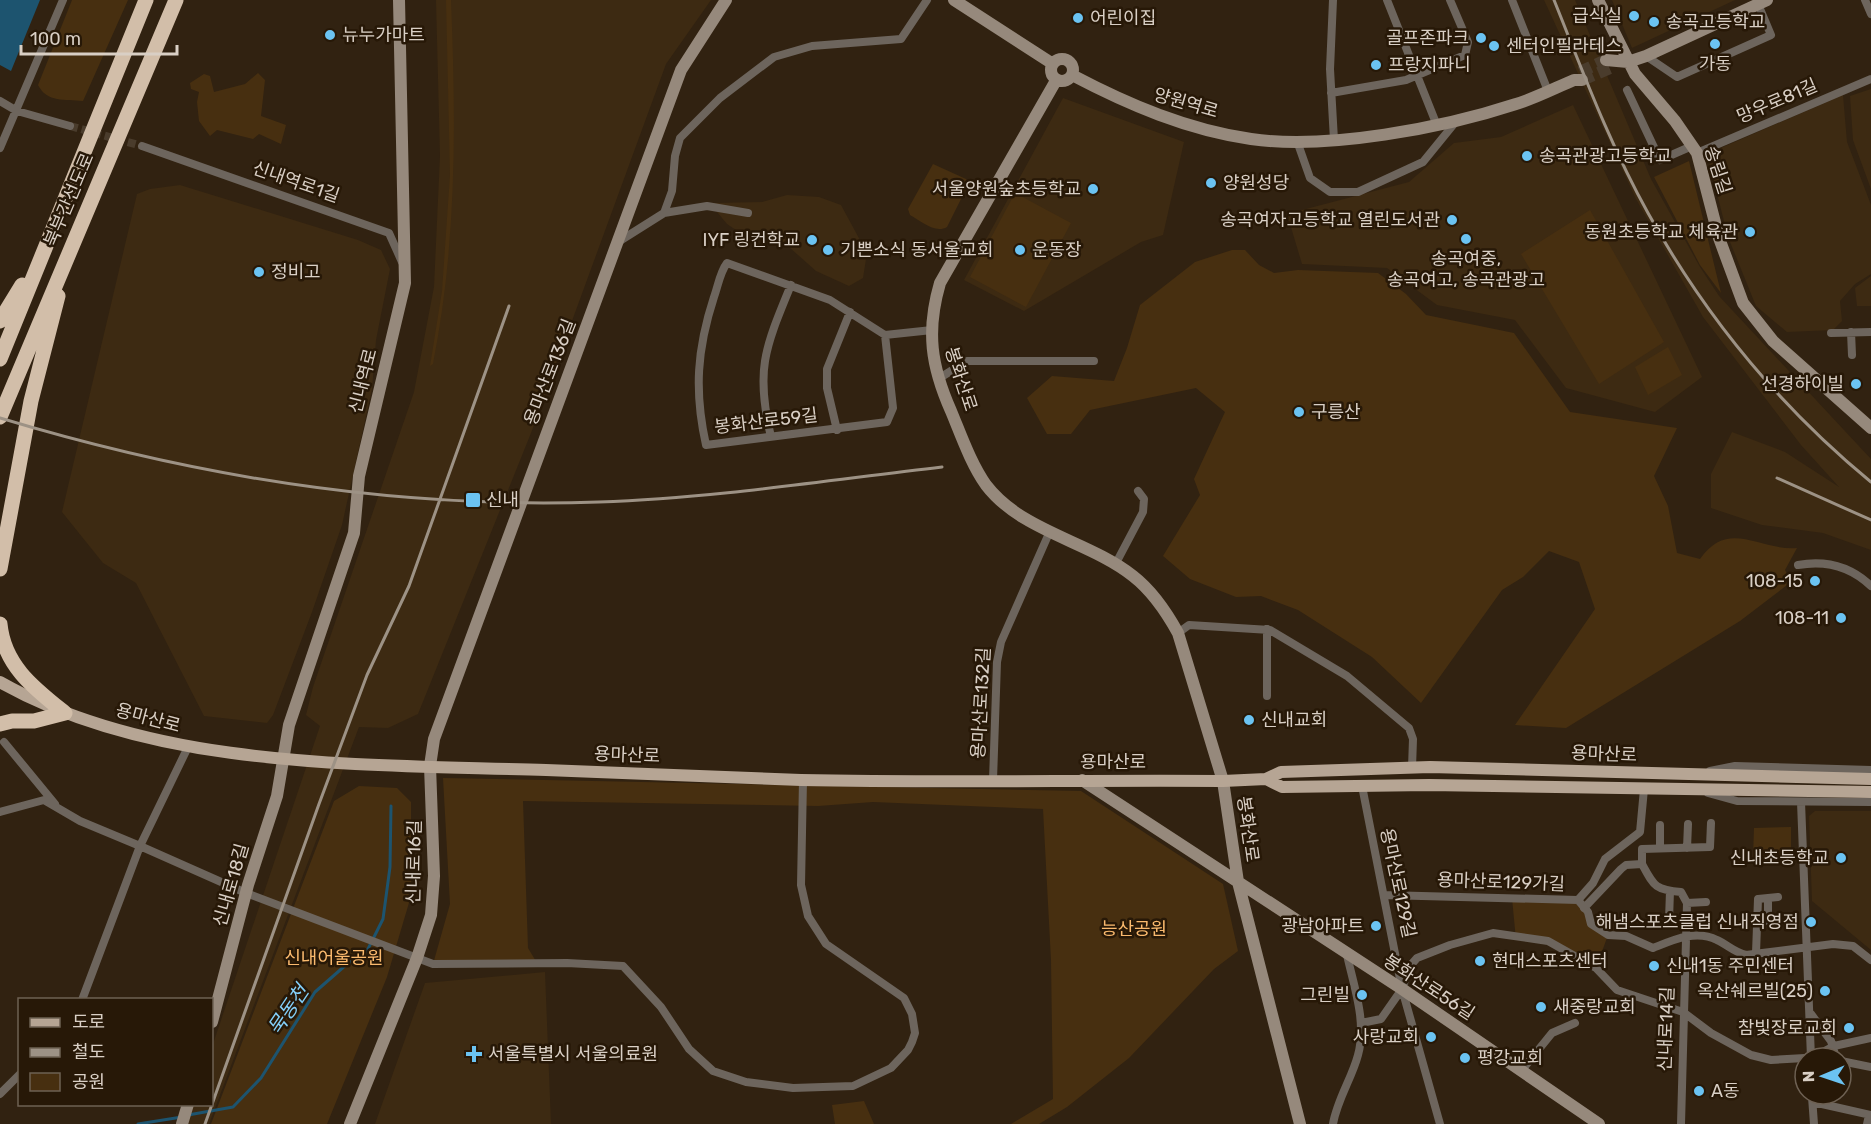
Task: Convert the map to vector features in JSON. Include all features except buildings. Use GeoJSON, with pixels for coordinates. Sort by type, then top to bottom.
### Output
{"type":"FeatureCollection","features":[{"type":"Feature","properties":{"kind":"highway","name":"북부간선도로"},"geometry":{"type":"LineString","coordinates":[[0,359],[146,0]]}},
{"type":"Feature","properties":{"kind":"highway","name":"북부간선도로"},"geometry":{"type":"LineString","coordinates":[[0,417],[69,248],[176,0]]}},
{"type":"Feature","properties":{"kind":"highway"},"geometry":{"type":"LineString","coordinates":[[0,321],[45,246]]}},
{"type":"Feature","properties":{"kind":"highway"},"geometry":{"type":"LineString","coordinates":[[0,569],[31,401],[69,248]]}},
{"type":"Feature","properties":{"kind":"highway"},"geometry":{"type":"LineString","coordinates":[[0,624],[1,634],[21,676],[65,713]]}},
{"type":"Feature","properties":{"kind":"highway"},"geometry":{"type":"LineString","coordinates":[[0,724],[12,721],[34,721],[65,713]]}},
{"type":"Feature","properties":{"kind":"main road","name":"용마산로"},"geometry":{"type":"LineString","coordinates":[[0,682],[33,701],[65,713],[188,747],[284,758],[430,766],[803,780],[1223,781],[1266,779],[1281,771],[1412,768],[1871,778]]}},
{"type":"Feature","properties":{"kind":"main road","name":"용마산로"},"geometry":{"type":"LineString","coordinates":[[1266,779],[1282,787],[1691,788],[1871,792]]}},
{"type":"Feature","properties":{"kind":"street"},"geometry":{"type":"LineString","coordinates":[[0,148],[63,0]]}},
{"type":"Feature","properties":{"kind":"street","name":"신내역로"},"geometry":{"type":"LineString","coordinates":[[284,758],[289,725],[354,533],[359,476],[405,283],[399,0]]}},
{"type":"Feature","properties":{"kind":"street","name":"용마산로136길"},"geometry":{"type":"LineString","coordinates":[[430,766],[434,740],[449,698],[681,70],[726,0]]}},
{"type":"Feature","properties":{"kind":"street"},"geometry":{"type":"LineString","coordinates":[[664,213],[672,191],[675,156],[680,138],[720,98],[774,57],[791,50],[901,39],[927,0]]}},
{"type":"Feature","properties":{"kind":"street"},"geometry":{"type":"LineString","coordinates":[[954,0],[1053,64]]}},
{"type":"Feature","properties":{"kind":"street"},"geometry":{"type":"LineString","coordinates":[[1333,0],[1330,55],[1334,140]]}},
{"type":"Feature","properties":{"kind":"street"},"geometry":{"type":"LineString","coordinates":[[1387,0],[1436,123]]}},
{"type":"Feature","properties":{"kind":"street"},"geometry":{"type":"LineString","coordinates":[[1331,93],[1397,82],[1467,52],[1468,42],[1450,0]]}},
{"type":"Feature","properties":{"kind":"street"},"geometry":{"type":"LineString","coordinates":[[1512,0],[1548,91]]}},
{"type":"Feature","properties":{"kind":"street","name":"송림길"},"geometry":{"type":"LineString","coordinates":[[1598,0],[1616,63],[1694,150],[1719,238],[1743,303],[1773,340],[1871,428]]}},
{"type":"Feature","properties":{"kind":"street"},"geometry":{"type":"LineString","coordinates":[[1865,0],[1871,14]]}},
{"type":"Feature","properties":{"kind":"street"},"geometry":{"type":"LineString","coordinates":[[1616,63],[1646,56],[1763,2],[1771,35],[1677,77],[1646,56]]}},
{"type":"Feature","properties":{"kind":"street"},"geometry":{"type":"LineString","coordinates":[[1062,59],[1069,62],[1073,68],[1072,75],[1064,82],[1055,82],[1051,71],[1053,64],[1062,59]]}},
{"type":"Feature","properties":{"kind":"street","name":"양원역로"},"geometry":{"type":"LineString","coordinates":[[1072,75],[1119,99],[1168,119],[1252,139],[1297,141],[1334,140],[1458,119],[1518,104],[1578,78]]}},
{"type":"Feature","properties":{"kind":"street","name":"망우로81길"},"geometry":{"type":"LineString","coordinates":[[1627,90],[1660,160],[1694,150],[1871,79]]}},
{"type":"Feature","properties":{"kind":"street","name":"봉화산로"},"geometry":{"type":"LineString","coordinates":[[1055,82],[940,283],[934,304],[931,341],[938,379],[986,485],[1015,511],[1134,576],[1178,633],[1223,781],[1238,882],[1299,1124]]}},
{"type":"Feature","properties":{"kind":"street"},"geometry":{"type":"LineString","coordinates":[[0,101],[17,111],[70,126]]}},
{"type":"Feature","properties":{"kind":"street"},"geometry":{"type":"LineString","coordinates":[[1297,141],[1310,178],[1330,192],[1358,192],[1423,162],[1458,119]]}},
{"type":"Feature","properties":{"kind":"street","name":"신내역로1길"},"geometry":{"type":"LineString","coordinates":[[142,146],[389,233],[401,255],[405,283]]}},
{"type":"Feature","properties":{"kind":"street"},"geometry":{"type":"LineString","coordinates":[[618,243],[664,213],[707,206],[748,213]]}},
{"type":"Feature","properties":{"kind":"street","name":"봉화산로59길"},"geometry":{"type":"LineString","coordinates":[[731,262],[830,300],[850,312],[885,335],[893,408],[891,415],[882,424],[706,445],[699,400],[698,362],[701,336],[727,263],[731,262]]}},
{"type":"Feature","properties":{"kind":"street"},"geometry":{"type":"LineString","coordinates":[[771,437],[763,402],[762,378],[771,334],[791,285]]}},
{"type":"Feature","properties":{"kind":"street"},"geometry":{"type":"LineString","coordinates":[[837,430],[827,388],[827,369],[850,312]]}},
{"type":"Feature","properties":{"kind":"street"},"geometry":{"type":"LineString","coordinates":[[885,335],[932,330]]}},
{"type":"Feature","properties":{"kind":"street"},"geometry":{"type":"LineString","coordinates":[[1851,332],[1852,355]]}},
{"type":"Feature","properties":{"kind":"street"},"geometry":{"type":"LineString","coordinates":[[1831,333],[1871,332]]}},
{"type":"Feature","properties":{"kind":"street"},"geometry":{"type":"LineString","coordinates":[[938,379],[966,361],[1094,361]]}},
{"type":"Feature","properties":{"kind":"street"},"geometry":{"type":"LineString","coordinates":[[1115,565],[1143,512],[1144,499],[1138,491]]}},
{"type":"Feature","properties":{"kind":"street","name":"용마산로132길"},"geometry":{"type":"LineString","coordinates":[[993,780],[997,670],[1001,642],[1050,531]]}},
{"type":"Feature","properties":{"kind":"street"},"geometry":{"type":"LineString","coordinates":[[1798,565],[1811,562],[1835,565],[1852,571],[1871,586]]}},
{"type":"Feature","properties":{"kind":"street"},"geometry":{"type":"LineString","coordinates":[[1178,633],[1189,625],[1267,629],[1347,676],[1409,728],[1413,740],[1412,768]]}},
{"type":"Feature","properties":{"kind":"street"},"geometry":{"type":"LineString","coordinates":[[1267,629],[1267,696]]}},
{"type":"Feature","properties":{"kind":"street"},"geometry":{"type":"LineString","coordinates":[[4,742],[56,805]]}},
{"type":"Feature","properties":{"kind":"street"},"geometry":{"type":"LineString","coordinates":[[82,998],[140,846],[188,747]]}},
{"type":"Feature","properties":{"kind":"street","name":"신내로18길"},"geometry":{"type":"LineString","coordinates":[[213,1018],[246,893],[278,796],[284,758]]}},
{"type":"Feature","properties":{"kind":"street","name":"신내로16길"},"geometry":{"type":"LineString","coordinates":[[350,1124],[417,958],[431,915],[433,896],[430,766]]}},
{"type":"Feature","properties":{"kind":"street"},"geometry":{"type":"LineString","coordinates":[[1691,775],[1735,766],[1871,770]]}},
{"type":"Feature","properties":{"kind":"street"},"geometry":{"type":"LineString","coordinates":[[0,812],[44,800],[80,821],[246,893],[433,964],[567,963],[623,966],[629,969],[661,1007],[688,1049],[703,1064],[746,1082],[793,1088],[853,1086],[891,1068],[908,1050],[915,1033],[912,1014],[904,998],[826,944],[808,916],[801,885],[803,780]]}},
{"type":"Feature","properties":{"kind":"street","name":"봉화산로56길"},"geometry":{"type":"LineString","coordinates":[[1082,780],[1402,989],[1599,1124]]}},
{"type":"Feature","properties":{"kind":"street","name":"용마산로129길"},"geometry":{"type":"LineString","coordinates":[[1362,786],[1402,989],[1440,1124]]}},
{"type":"Feature","properties":{"kind":"street"},"geometry":{"type":"LineString","coordinates":[[1691,788],[1737,801],[1871,802]]}},
{"type":"Feature","properties":{"kind":"street"},"geometry":{"type":"LineString","coordinates":[[1578,900],[1593,884],[1605,859],[1640,832],[1644,789]]}},
{"type":"Feature","properties":{"kind":"street"},"geometry":{"type":"LineString","coordinates":[[1801,802],[1811,1046]]}},
{"type":"Feature","properties":{"kind":"street"},"geometry":{"type":"LineString","coordinates":[[1687,848],[1688,824]]}},
{"type":"Feature","properties":{"kind":"street"},"geometry":{"type":"LineString","coordinates":[[1706,902],[1687,903],[1681,892],[1655,886],[1642,864],[1642,849],[1710,847],[1711,824]]}},
{"type":"Feature","properties":{"kind":"street"},"geometry":{"type":"LineString","coordinates":[[1660,825],[1660,848]]}},
{"type":"Feature","properties":{"kind":"street"},"geometry":{"type":"LineString","coordinates":[[1584,908],[1620,869],[1626,865],[1642,864]]}},
{"type":"Feature","properties":{"kind":"street"},"geometry":{"type":"LineString","coordinates":[[1669,920],[1670,891]]}},
{"type":"Feature","properties":{"kind":"street","name":"용마산로129가길"},"geometry":{"type":"LineString","coordinates":[[1384,895],[1578,900],[1591,924],[1608,935],[1626,936],[1653,948],[1687,935]]}},
{"type":"Feature","properties":{"kind":"street"},"geometry":{"type":"LineString","coordinates":[[1756,953],[1758,899],[1778,897]]}},
{"type":"Feature","properties":{"kind":"street"},"geometry":{"type":"LineString","coordinates":[[1768,898],[1768,921]]}},
{"type":"Feature","properties":{"kind":"street","name":"신내로14길"},"geometry":{"type":"LineString","coordinates":[[1681,1124],[1687,903]]}},
{"type":"Feature","properties":{"kind":"street"},"geometry":{"type":"LineString","coordinates":[[1361,1023],[1378,1021],[1402,989],[1410,966],[1417,958],[1450,945],[1493,933],[1548,941],[1596,968],[1617,990],[1683,1012],[1712,1033],[1750,1055],[1772,1060],[1793,1059]]}},
{"type":"Feature","properties":{"kind":"street"},"geometry":{"type":"LineString","coordinates":[[1687,935],[1715,939],[1735,952],[1756,953],[1833,944],[1853,946],[1871,960]]}},
{"type":"Feature","properties":{"kind":"street"},"geometry":{"type":"LineString","coordinates":[[1333,1124],[1358,1054],[1361,1023],[1347,955]]}},
{"type":"Feature","properties":{"kind":"street"},"geometry":{"type":"LineString","coordinates":[[1810,1014],[1834,1046],[1871,1038]]}},
{"type":"Feature","properties":{"kind":"street"},"geometry":{"type":"LineString","coordinates":[[1522,1070],[1552,1033],[1575,1023]]}},
{"type":"Feature","properties":{"kind":"street"},"geometry":{"type":"LineString","coordinates":[[1853,1063],[1871,1067]]}},
{"type":"Feature","properties":{"kind":"street"},"geometry":{"type":"LineString","coordinates":[[0,1094],[18,1076]]}},
{"type":"Feature","properties":{"kind":"street"},"geometry":{"type":"LineString","coordinates":[[182,1124],[187,1106]]}},
{"type":"Feature","properties":{"kind":"street"},"geometry":{"type":"LineString","coordinates":[[1813,1106],[1814,1124]]}},
{"type":"Feature","properties":{"kind":"street"},"geometry":{"type":"LineString","coordinates":[[1835,1106],[1869,1118]]}},
{"type":"Feature","properties":{"kind":"shaded area"},"geometry":{"type":"Polygon","coordinates":[[[436,0],[711,0],[666,64],[531,433],[418,714],[388,728],[359,727],[209,1124],[186,1124],[192,1106],[213,1106],[213,1044],[320,726],[306,715],[313,687],[414,392],[434,287],[440,156],[436,0]]]}},
{"type":"Feature","properties":{"kind":"shaded area"},"geometry":{"type":"Polygon","coordinates":[[[1544,0],[1575,0],[1651,179],[1700,267],[1719,296],[1871,459],[1871,550],[1823,533],[1762,525],[1711,508],[1711,474],[1732,432],[1785,452],[1839,487],[1801,445],[1703,317],[1636,199],[1544,0]]]}},
{"type":"Feature","properties":{"kind":"shaded area","name":"송곡고등학교"},"geometry":{"type":"Polygon","coordinates":[[[1612,0],[1735,0],[1632,48],[1612,0]]]}},
{"type":"Feature","properties":{"kind":"shaded area"},"geometry":{"type":"Polygon","coordinates":[[[1871,89],[1871,189],[1853,140],[1850,96],[1871,89]]]}},
{"type":"Feature","properties":{"kind":"shaded area"},"geometry":{"type":"Polygon","coordinates":[[[1843,95],[1847,142],[1871,205],[1871,274],[1855,284],[1840,301],[1842,321],[1833,330],[1787,332],[1756,306],[1728,237],[1707,154],[1843,95]]]}},
{"type":"Feature","properties":{"kind":"shaded area","name":"서울양원숲초등학교"},"geometry":{"type":"Polygon","coordinates":[[[1063,98],[1184,142],[1163,235],[1141,242],[1024,311],[964,280],[1063,98]]]}},
{"type":"Feature","properties":{"kind":"shaded area","name":"송곡여중, 송곡여고, 송곡관광고"},"geometry":{"type":"Polygon","coordinates":[[[1573,105],[1702,377],[1655,412],[1566,388],[1515,320],[1437,305],[1387,268],[1302,264],[1287,214],[1409,182],[1454,143],[1501,137],[1573,105]]]}},
{"type":"Feature","properties":{"kind":"shaded area"},"geometry":{"type":"Polygon","coordinates":[[[180,185],[358,240],[381,250],[390,269],[376,340],[372,389],[342,525],[273,715],[267,723],[204,716],[136,583],[103,563],[62,512],[137,194],[150,189],[180,185]]]}},
{"type":"Feature","properties":{"kind":"shaded area","name":"IYF 링컨학교"},"geometry":{"type":"Polygon","coordinates":[[[787,195],[819,197],[841,205],[867,253],[863,278],[849,286],[816,271],[789,247],[742,234],[727,224],[712,206],[714,203],[762,202],[787,195]]]}},
{"type":"Feature","properties":{"kind":"shaded area"},"geometry":{"type":"Polygon","coordinates":[[[1871,276],[1871,306],[1857,306],[1855,288],[1871,276]]]}},
{"type":"Feature","properties":{"kind":"shaded area","name":"신내초등학교"},"geometry":{"type":"Polygon","coordinates":[[[1815,811],[1871,811],[1871,950],[1812,901],[1809,816],[1815,811]]]}},
{"type":"Feature","properties":{"kind":"shaded area","name":"서울특별시 서울의료원"},"geometry":{"type":"Polygon","coordinates":[[[545,972],[551,1124],[375,1124],[425,983],[545,972]]]}},
{"type":"Feature","properties":{"kind":"green space"},"geometry":{"type":"Polygon","coordinates":[[[72,0],[128,0],[83,101],[51,97],[46,95],[38,85],[72,0]]]}},
{"type":"Feature","properties":{"kind":"green space"},"geometry":{"type":"Polygon","coordinates":[[[446,0],[451,0],[454,92],[453,183],[447,273],[433,364],[430,366],[442,291],[450,175],[446,0]]]}},
{"type":"Feature","properties":{"kind":"green space"},"geometry":{"type":"Polygon","coordinates":[[[258,73],[265,80],[261,116],[286,125],[281,144],[259,134],[253,139],[217,130],[210,136],[199,121],[197,102],[199,92],[191,89],[190,83],[204,74],[210,76],[214,92],[245,84],[258,73]]]}},
{"type":"Feature","properties":{"kind":"green space"},"geometry":{"type":"Polygon","coordinates":[[[1689,161],[1721,293],[1700,265],[1654,177],[1689,161]]]}},
{"type":"Feature","properties":{"kind":"green space"},"geometry":{"type":"Polygon","coordinates":[[[933,164],[966,179],[969,183],[947,227],[942,229],[923,223],[910,215],[908,209],[933,164]]]}},
{"type":"Feature","properties":{"kind":"green space","name":"운동장"},"geometry":{"type":"Polygon","coordinates":[[[1015,193],[1071,223],[1026,307],[970,277],[1015,193]]]}},
{"type":"Feature","properties":{"kind":"green space"},"geometry":{"type":"Polygon","coordinates":[[[1590,210],[1664,342],[1599,384],[1521,254],[1590,210]]]}},
{"type":"Feature","properties":{"kind":"green space"},"geometry":{"type":"Polygon","coordinates":[[[1232,250],[1245,250],[1259,265],[1274,273],[1298,270],[1378,273],[1406,294],[1426,315],[1514,333],[1570,412],[1677,428],[1654,476],[1668,506],[1677,553],[1700,559],[1711,547],[1722,540],[1733,538],[1783,548],[1797,548],[1785,570],[1791,582],[1740,621],[1566,728],[1515,725],[1595,609],[1579,562],[1549,551],[1523,577],[1502,590],[1421,703],[1372,657],[1298,610],[1261,596],[1236,597],[1190,579],[1163,556],[1200,495],[1194,479],[1225,412],[1196,388],[1090,410],[1071,434],[1047,434],[1027,398],[1052,376],[1114,381],[1140,305],[1195,262],[1232,250]]]}},
{"type":"Feature","properties":{"kind":"green space"},"geometry":{"type":"Polygon","coordinates":[[[1668,347],[1682,375],[1648,395],[1635,367],[1668,347]]]}},
{"type":"Feature","properties":{"kind":"green space","name":"능산공원"},"geometry":{"type":"Polygon","coordinates":[[[443,778],[1081,791],[1223,884],[1238,951],[1214,969],[1129,1058],[1067,1107],[1039,1124],[1011,1124],[1053,1099],[1051,960],[1043,809],[873,802],[818,806],[523,801],[528,948],[537,963],[433,964],[450,904],[443,778]]]}},
{"type":"Feature","properties":{"kind":"green space","name":"신내어울공원"},"geometry":{"type":"Polygon","coordinates":[[[359,786],[397,788],[411,802],[411,896],[387,977],[327,1124],[211,1124],[334,801],[359,786]]]}},
{"type":"Feature","properties":{"kind":"green space"},"geometry":{"type":"Polygon","coordinates":[[[1791,827],[1791,856],[1753,857],[1754,828],[1791,827]]]}},
{"type":"Feature","properties":{"kind":"green space"},"geometry":{"type":"Polygon","coordinates":[[[1512,898],[1578,900],[1591,924],[1608,935],[1596,968],[1549,944],[1516,940],[1512,898]]]}},
{"type":"Feature","properties":{"kind":"green space"},"geometry":{"type":"Polygon","coordinates":[[[864,1101],[874,1124],[835,1124],[832,1105],[864,1101]]]}},
{"type":"Feature","properties":{"kind":"water"},"geometry":{"type":"Polygon","coordinates":[[[0,0],[40,0],[11,71],[0,65],[0,0]]]}},
{"type":"Feature","properties":{"kind":"waterway","name":"묵동천"},"geometry":{"type":"LineString","coordinates":[[188,1115],[233,1107],[261,1078],[315,992],[347,964],[367,951],[383,919],[390,867],[391,806]]}},
{"type":"Feature","properties":{"kind":"waterway","name":"묵동천"},"geometry":{"type":"LineString","coordinates":[[138,1124],[182,1117]]}},
{"type":"Feature","properties":{"kind":"tunnel"},"geometry":{"type":"LineString","coordinates":[[1580,72],[1606,60]]}},
{"type":"Feature","properties":{"kind":"tunnel"},"geometry":{"type":"LineString","coordinates":[[1582,80],[1610,68]]}},
{"type":"Feature","properties":{"kind":"tunnel"},"geometry":{"type":"LineString","coordinates":[[70,126],[142,146]]}},
{"type":"Feature","properties":{"kind":"railway"},"geometry":{"type":"LineString","coordinates":[[1554,0],[1621,161],[1648,213],[1694,288],[1720,324],[1775,391],[1806,423],[1871,482]]}},
{"type":"Feature","properties":{"kind":"railway"},"geometry":{"type":"LineString","coordinates":[[213,1102],[319,804],[367,675],[409,586],[509,306]]}},
{"type":"Feature","properties":{"kind":"railway"},"geometry":{"type":"LineString","coordinates":[[0,418],[73,439],[222,472],[296,485],[447,500],[523,503],[642,500],[728,493],[942,467]]}},
{"type":"Feature","properties":{"kind":"railway"},"geometry":{"type":"LineString","coordinates":[[1777,478],[1871,520]]}},
{"type":"Feature","properties":{"kind":"railway"},"geometry":{"type":"LineString","coordinates":[[205,1124],[211,1106]]}},
{"type":"Feature","properties":{"kind":"place","name":"급식실"},"geometry":{"type":"Point","coordinates":[1634,16]}},
{"type":"Feature","properties":{"kind":"place","name":"어린이집"},"geometry":{"type":"Point","coordinates":[1078,18]}},
{"type":"Feature","properties":{"kind":"place","name":"송곡고등학교"},"geometry":{"type":"Point","coordinates":[1654,22]}},
{"type":"Feature","properties":{"kind":"place","name":"뉴누가마트"},"geometry":{"type":"Point","coordinates":[330,35]}},
{"type":"Feature","properties":{"kind":"place","name":"골프존파크"},"geometry":{"type":"Point","coordinates":[1481,38]}},
{"type":"Feature","properties":{"kind":"place","name":"가동"},"geometry":{"type":"Point","coordinates":[1715,44]}},
{"type":"Feature","properties":{"kind":"place","name":"센터인필라테스"},"geometry":{"type":"Point","coordinates":[1494,46]}},
{"type":"Feature","properties":{"kind":"place","name":"프랑지파니"},"geometry":{"type":"Point","coordinates":[1376,65]}},
{"type":"Feature","properties":{"kind":"place","name":"송곡관광고등학교"},"geometry":{"type":"Point","coordinates":[1527,156]}},
{"type":"Feature","properties":{"kind":"place","name":"양원성당"},"geometry":{"type":"Point","coordinates":[1211,183]}},
{"type":"Feature","properties":{"kind":"place","name":"서울양원숲초등학교"},"geometry":{"type":"Point","coordinates":[1093,189]}},
{"type":"Feature","properties":{"kind":"place","name":"송곡여자고등학교 열린도서관"},"geometry":{"type":"Point","coordinates":[1452,220]}},
{"type":"Feature","properties":{"kind":"place","name":"동원초등학교 체육관"},"geometry":{"type":"Point","coordinates":[1750,232]}},
{"type":"Feature","properties":{"kind":"place","name":"송곡여중, 송곡여고, 송곡관광고"},"geometry":{"type":"Point","coordinates":[1466,239]}},
{"type":"Feature","properties":{"kind":"place","name":"IYF 링컨학교"},"geometry":{"type":"Point","coordinates":[812,240]}},
{"type":"Feature","properties":{"kind":"place","name":"기쁜소식 동서울교회"},"geometry":{"type":"Point","coordinates":[828,250]}},
{"type":"Feature","properties":{"kind":"place","name":"운동장"},"geometry":{"type":"Point","coordinates":[1020,250]}},
{"type":"Feature","properties":{"kind":"place","name":"정비고"},"geometry":{"type":"Point","coordinates":[259,272]}},
{"type":"Feature","properties":{"kind":"place","name":"선경하이빌"},"geometry":{"type":"Point","coordinates":[1856,384]}},
{"type":"Feature","properties":{"kind":"place","name":"구릉산"},"geometry":{"type":"Point","coordinates":[1299,412]}},
{"type":"Feature","properties":{"kind":"place","name":"신내"},"geometry":{"type":"Point","coordinates":[473,500]}},
{"type":"Feature","properties":{"kind":"place","name":"108-15"},"geometry":{"type":"Point","coordinates":[1815,581]}},
{"type":"Feature","properties":{"kind":"place","name":"108-11"},"geometry":{"type":"Point","coordinates":[1841,618]}},
{"type":"Feature","properties":{"kind":"place","name":"신내교회"},"geometry":{"type":"Point","coordinates":[1249,720]}},
{"type":"Feature","properties":{"kind":"place","name":"신내초등학교"},"geometry":{"type":"Point","coordinates":[1841,858]}},
{"type":"Feature","properties":{"kind":"place","name":"해냄스포츠클럽 신내직영점"},"geometry":{"type":"Point","coordinates":[1811,922]}},
{"type":"Feature","properties":{"kind":"place","name":"광남아파트"},"geometry":{"type":"Point","coordinates":[1376,926]}},
{"type":"Feature","properties":{"kind":"place","name":"현대스포츠센터"},"geometry":{"type":"Point","coordinates":[1480,961]}},
{"type":"Feature","properties":{"kind":"place","name":"신내1동 주민센터"},"geometry":{"type":"Point","coordinates":[1654,966]}},
{"type":"Feature","properties":{"kind":"place","name":"옥산쉐르빌(25)"},"geometry":{"type":"Point","coordinates":[1825,991]}},
{"type":"Feature","properties":{"kind":"place","name":"그린빌"},"geometry":{"type":"Point","coordinates":[1362,995]}},
{"type":"Feature","properties":{"kind":"place","name":"새중랑교회"},"geometry":{"type":"Point","coordinates":[1541,1007]}},
{"type":"Feature","properties":{"kind":"place","name":"참빛장로교회"},"geometry":{"type":"Point","coordinates":[1849,1028]}},
{"type":"Feature","properties":{"kind":"place","name":"사랑교회"},"geometry":{"type":"Point","coordinates":[1431,1037]}},
{"type":"Feature","properties":{"kind":"place","name":"서울특별시 서울의료원"},"geometry":{"type":"Point","coordinates":[474,1054]}},
{"type":"Feature","properties":{"kind":"place","name":"평강교회"},"geometry":{"type":"Point","coordinates":[1465,1058]}},
{"type":"Feature","properties":{"kind":"place","name":"A동"},"geometry":{"type":"Point","coordinates":[1699,1091]}}]}
